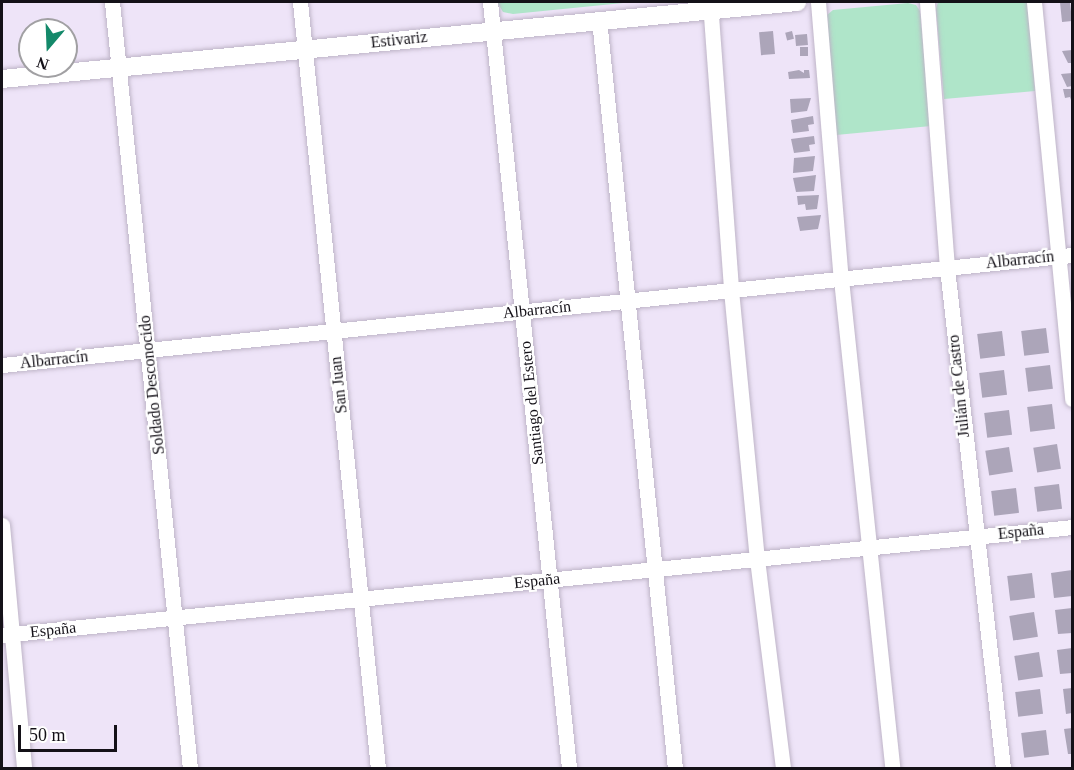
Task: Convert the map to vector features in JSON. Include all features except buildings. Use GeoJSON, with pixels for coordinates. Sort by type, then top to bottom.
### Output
{"type":"FeatureCollection","features":[{"type":"Feature","properties":{"kind":"street","name":"Soldado Desconocido"},"geometry":{"type":"LineString","coordinates":[[112,2],[190,768]]}},
{"type":"Feature","properties":{"kind":"street","name":"San Juan"},"geometry":{"type":"LineString","coordinates":[[300,2],[378,768]]}},
{"type":"Feature","properties":{"kind":"street","name":"Santiago del Estero"},"geometry":{"type":"LineString","coordinates":[[490,2],[569,768]]}},
{"type":"Feature","properties":{"kind":"street","name":"Estivariz"},"geometry":{"type":"LineString","coordinates":[[2,79],[599,19],[710,5],[797,2]]}},
{"type":"Feature","properties":{"kind":"street"},"geometry":{"type":"LineString","coordinates":[[818,2],[841,279],[867,548],[892,768]]}},
{"type":"Feature","properties":{"kind":"street","name":"Julián de Castro"},"geometry":{"type":"LineString","coordinates":[[927,2],[947,268],[975,537],[1003,768]]}},
{"type":"Feature","properties":{"kind":"street"},"geometry":{"type":"LineString","coordinates":[[1034,2],[1065,256],[1072,399]]}},
{"type":"Feature","properties":{"kind":"street"},"geometry":{"type":"LineString","coordinates":[[710,5],[731,290],[757,559],[783,768]]}},
{"type":"Feature","properties":{"kind":"street"},"geometry":{"type":"LineString","coordinates":[[599,19],[675,768]]}},
{"type":"Feature","properties":{"kind":"street","name":"Albarracín"},"geometry":{"type":"LineString","coordinates":[[2,365],[1065,256]]}},
{"type":"Feature","properties":{"kind":"street"},"geometry":{"type":"LineString","coordinates":[[2,525],[7,634],[24,768]]}},
{"type":"Feature","properties":{"kind":"street","name":"España"},"geometry":{"type":"LineString","coordinates":[[7,634],[1072,527]]}},
{"type":"Feature","properties":{"kind":"green space"},"geometry":{"type":"Polygon","coordinates":[[[497,2],[633,2],[513,14],[503,12],[497,2]]]}},
{"type":"Feature","properties":{"kind":"green space"},"geometry":{"type":"Polygon","coordinates":[[[938,2],[1028,2],[1035,91],[944,99],[936,9],[938,2]]]}},
{"type":"Feature","properties":{"kind":"green space"},"geometry":{"type":"Polygon","coordinates":[[[908,3],[916,5],[920,11],[931,126],[836,135],[827,15],[833,10],[908,3]]]}}]}
